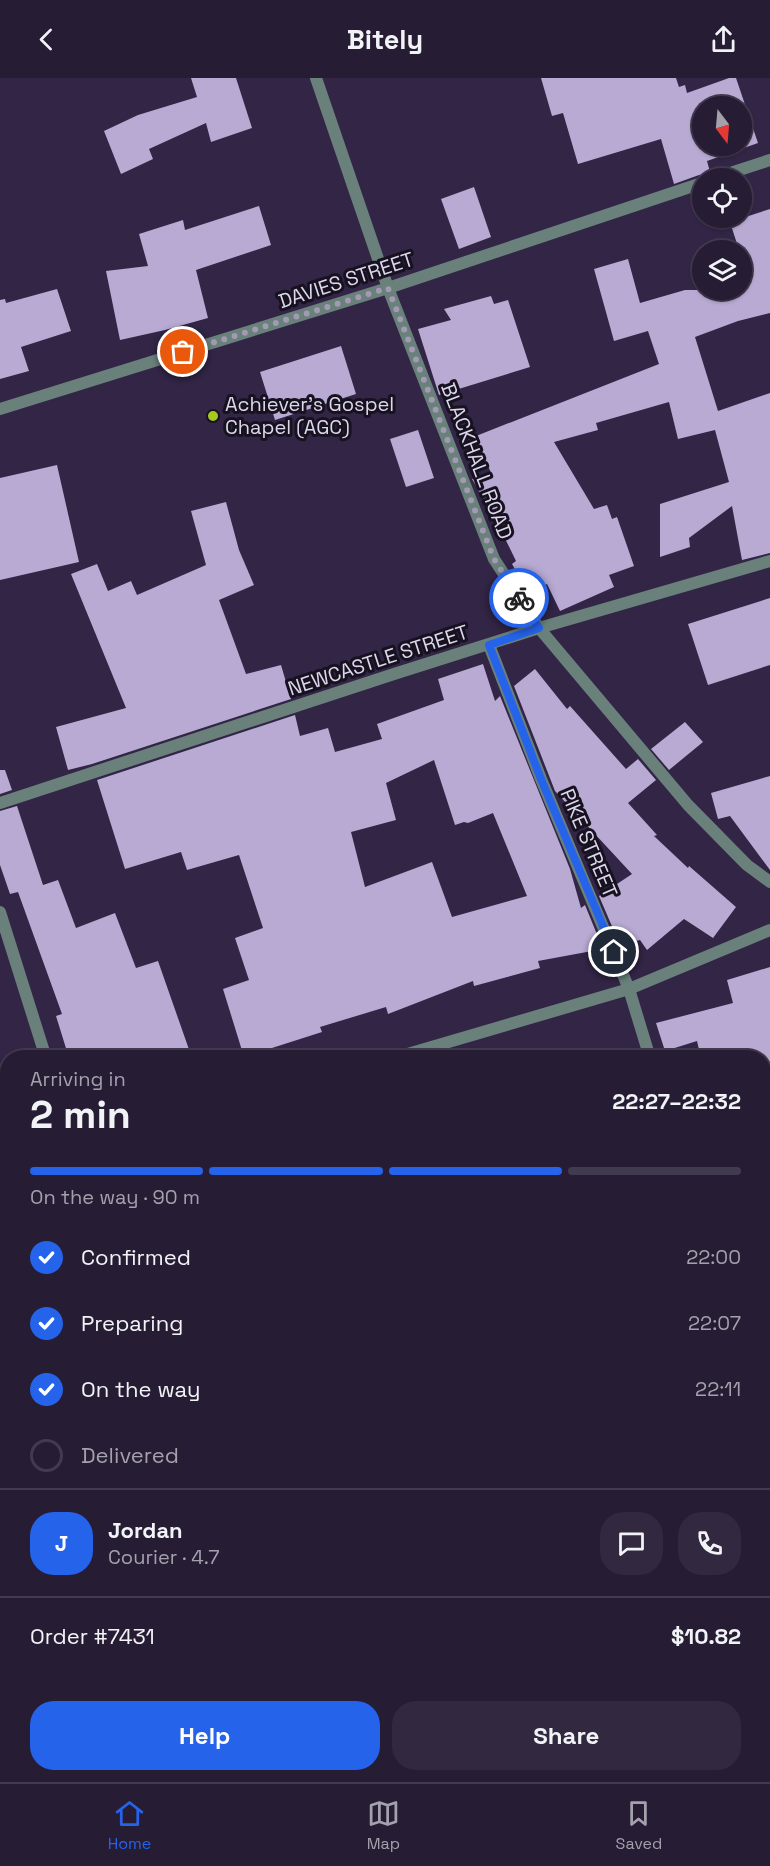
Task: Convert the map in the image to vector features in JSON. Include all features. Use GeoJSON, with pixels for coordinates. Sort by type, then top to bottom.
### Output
{"type":"FeatureCollection","features":[{"type":"Feature","properties":{"kind":"street","name":"BLACKHALL ROAD"},"geometry":{"type":"LineString","coordinates":[[316,78],[388,288],[494,559],[539,628],[688,805],[747,865],[770,882]]}},
{"type":"Feature","properties":{"kind":"street"},"geometry":{"type":"LineString","coordinates":[[746,168],[770,160]]}},
{"type":"Feature","properties":{"kind":"street","name":"DAVIES STREET"},"geometry":{"type":"LineString","coordinates":[[0,409],[388,288],[692,186]]}},
{"type":"Feature","properties":{"kind":"street","name":"NEWCASTLE STREET"},"geometry":{"type":"LineString","coordinates":[[0,803],[539,628],[770,561]]}},
{"type":"Feature","properties":{"kind":"street","name":"PIKE STREET"},"geometry":{"type":"LineString","coordinates":[[489,645],[541,779],[629,989],[648,1050]]}},
{"type":"Feature","properties":{"kind":"street"},"geometry":{"type":"LineString","coordinates":[[0,912],[43,1050]]}},
{"type":"Feature","properties":{"kind":"street"},"geometry":{"type":"LineString","coordinates":[[421,1050],[629,989],[770,930]]}},
{"type":"Feature","properties":{"kind":"building"},"geometry":{"type":"Polygon","coordinates":[[[191,78],[236,78],[252,128],[211,142],[206,123],[149,149],[153,159],[121,174],[104,131],[138,115],[197,97],[191,78]]]}},
{"type":"Feature","properties":{"kind":"building"},"geometry":{"type":"Polygon","coordinates":[[[541,78],[676,78],[679,87],[685,85],[687,93],[729,78],[736,78],[742,96],[692,96],[692,156],[721,156],[707,161],[709,168],[692,168],[692,178],[674,184],[661,139],[578,164],[563,113],[552,116],[541,78]]]}},
{"type":"Feature","properties":{"kind":"building"},"geometry":{"type":"Polygon","coordinates":[[[752,125],[758,143],[752,145],[752,125]]]}},
{"type":"Feature","properties":{"kind":"building"},"geometry":{"type":"Polygon","coordinates":[[[474,187],[491,237],[459,249],[441,199],[474,187]]]}},
{"type":"Feature","properties":{"kind":"building"},"geometry":{"type":"Polygon","coordinates":[[[259,206],[271,245],[196,270],[208,318],[120,340],[106,271],[148,266],[139,234],[183,220],[185,230],[259,206]]]}},
{"type":"Feature","properties":{"kind":"building"},"geometry":{"type":"Polygon","coordinates":[[[770,209],[770,313],[738,321],[695,337],[718,411],[770,393],[770,553],[742,560],[732,506],[689,538],[690,547],[660,557],[660,504],[729,482],[715,430],[678,439],[669,402],[596,423],[598,430],[554,442],[594,509],[607,505],[612,519],[617,517],[634,566],[609,575],[614,587],[560,611],[547,584],[529,594],[512,564],[516,561],[495,518],[472,479],[491,473],[476,436],[659,364],[648,331],[614,341],[594,269],[628,259],[640,303],[685,290],[692,290],[692,300],[752,300],[752,240],[736,240],[732,228],[752,228],[752,215],[770,209]]]}},
{"type":"Feature","properties":{"kind":"building"},"geometry":{"type":"Polygon","coordinates":[[[57,289],[71,331],[21,347],[29,371],[0,379],[0,300],[5,299],[6,303],[57,289]]]}},
{"type":"Feature","properties":{"kind":"building"},"geometry":{"type":"Polygon","coordinates":[[[491,296],[494,304],[508,300],[530,367],[439,395],[418,329],[451,320],[444,309],[491,296]]]}},
{"type":"Feature","properties":{"kind":"building"},"geometry":{"type":"Polygon","coordinates":[[[341,346],[356,394],[275,420],[260,372],[341,346]]]}},
{"type":"Feature","properties":{"kind":"building"},"geometry":{"type":"Polygon","coordinates":[[[418,430],[434,478],[406,487],[390,439],[418,430]]]}},
{"type":"Feature","properties":{"kind":"building"},"geometry":{"type":"Polygon","coordinates":[[[57,465],[79,562],[0,580],[0,478],[57,465]]]}},
{"type":"Feature","properties":{"kind":"building"},"geometry":{"type":"Polygon","coordinates":[[[226,502],[239,550],[254,585],[219,600],[246,674],[281,665],[291,699],[68,770],[56,727],[126,708],[71,574],[97,564],[108,591],[131,581],[137,595],[206,565],[191,511],[226,502]]]}},
{"type":"Feature","properties":{"kind":"building"},"geometry":{"type":"Polygon","coordinates":[[[770,598],[770,665],[708,685],[688,624],[770,598]]]}},
{"type":"Feature","properties":{"kind":"building"},"geometry":{"type":"Polygon","coordinates":[[[483,664],[495,701],[500,696],[570,869],[581,908],[585,905],[603,949],[538,961],[540,968],[474,986],[473,981],[388,1014],[386,1007],[320,1027],[322,1032],[266,1050],[242,1050],[223,989],[249,980],[235,938],[263,928],[239,855],[187,870],[181,852],[125,869],[97,780],[295,715],[300,736],[328,728],[335,752],[382,739],[377,724],[444,700],[438,679],[483,664]],[[434,760],[386,783],[396,820],[351,832],[365,887],[432,862],[452,917],[527,896],[493,813],[468,823],[455,825],[434,760]]]}},
{"type":"Feature","properties":{"kind":"building"},"geometry":{"type":"Polygon","coordinates":[[[535,669],[567,709],[570,706],[626,769],[638,759],[656,780],[628,803],[657,835],[654,836],[688,868],[689,866],[736,907],[713,938],[684,919],[647,950],[640,940],[620,945],[599,896],[632,874],[555,791],[514,686],[535,669]]]}},
{"type":"Feature","properties":{"kind":"building"},"geometry":{"type":"Polygon","coordinates":[[[685,722],[703,742],[669,770],[651,749],[685,722]]]}},
{"type":"Feature","properties":{"kind":"building"},"geometry":{"type":"Polygon","coordinates":[[[0,770],[5,770],[12,790],[0,794],[0,770]]]}},
{"type":"Feature","properties":{"kind":"building"},"geometry":{"type":"Polygon","coordinates":[[[770,776],[770,870],[730,816],[718,819],[711,793],[770,776]]]}},
{"type":"Feature","properties":{"kind":"building"},"geometry":{"type":"Polygon","coordinates":[[[17,806],[43,885],[58,880],[76,928],[115,913],[136,968],[158,961],[189,1050],[67,1050],[56,1016],[62,1014],[18,892],[10,894],[0,865],[0,811],[17,806]]]}},
{"type":"Feature","properties":{"kind":"building"},"geometry":{"type":"Polygon","coordinates":[[[770,967],[770,1050],[750,1050],[749,1048],[699,1050],[697,1041],[665,1050],[656,1023],[733,1003],[727,980],[770,967]]]}},
{"type":"Feature","properties":{"kind":"way so far"},"geometry":{"type":"LineString","coordinates":[[183,352],[388,288],[494,559],[519,598]]}},
{"type":"Feature","properties":{"kind":"place","name":"Achiever's Gospel Chapel (AGC)"},"geometry":{"type":"Point","coordinates":[213,416]}},
{"type":"Feature","properties":{"kind":"route"},"geometry":{"type":"LineString","coordinates":[[519,598],[539,628],[489,645],[541,779],[614,952]]}}]}
